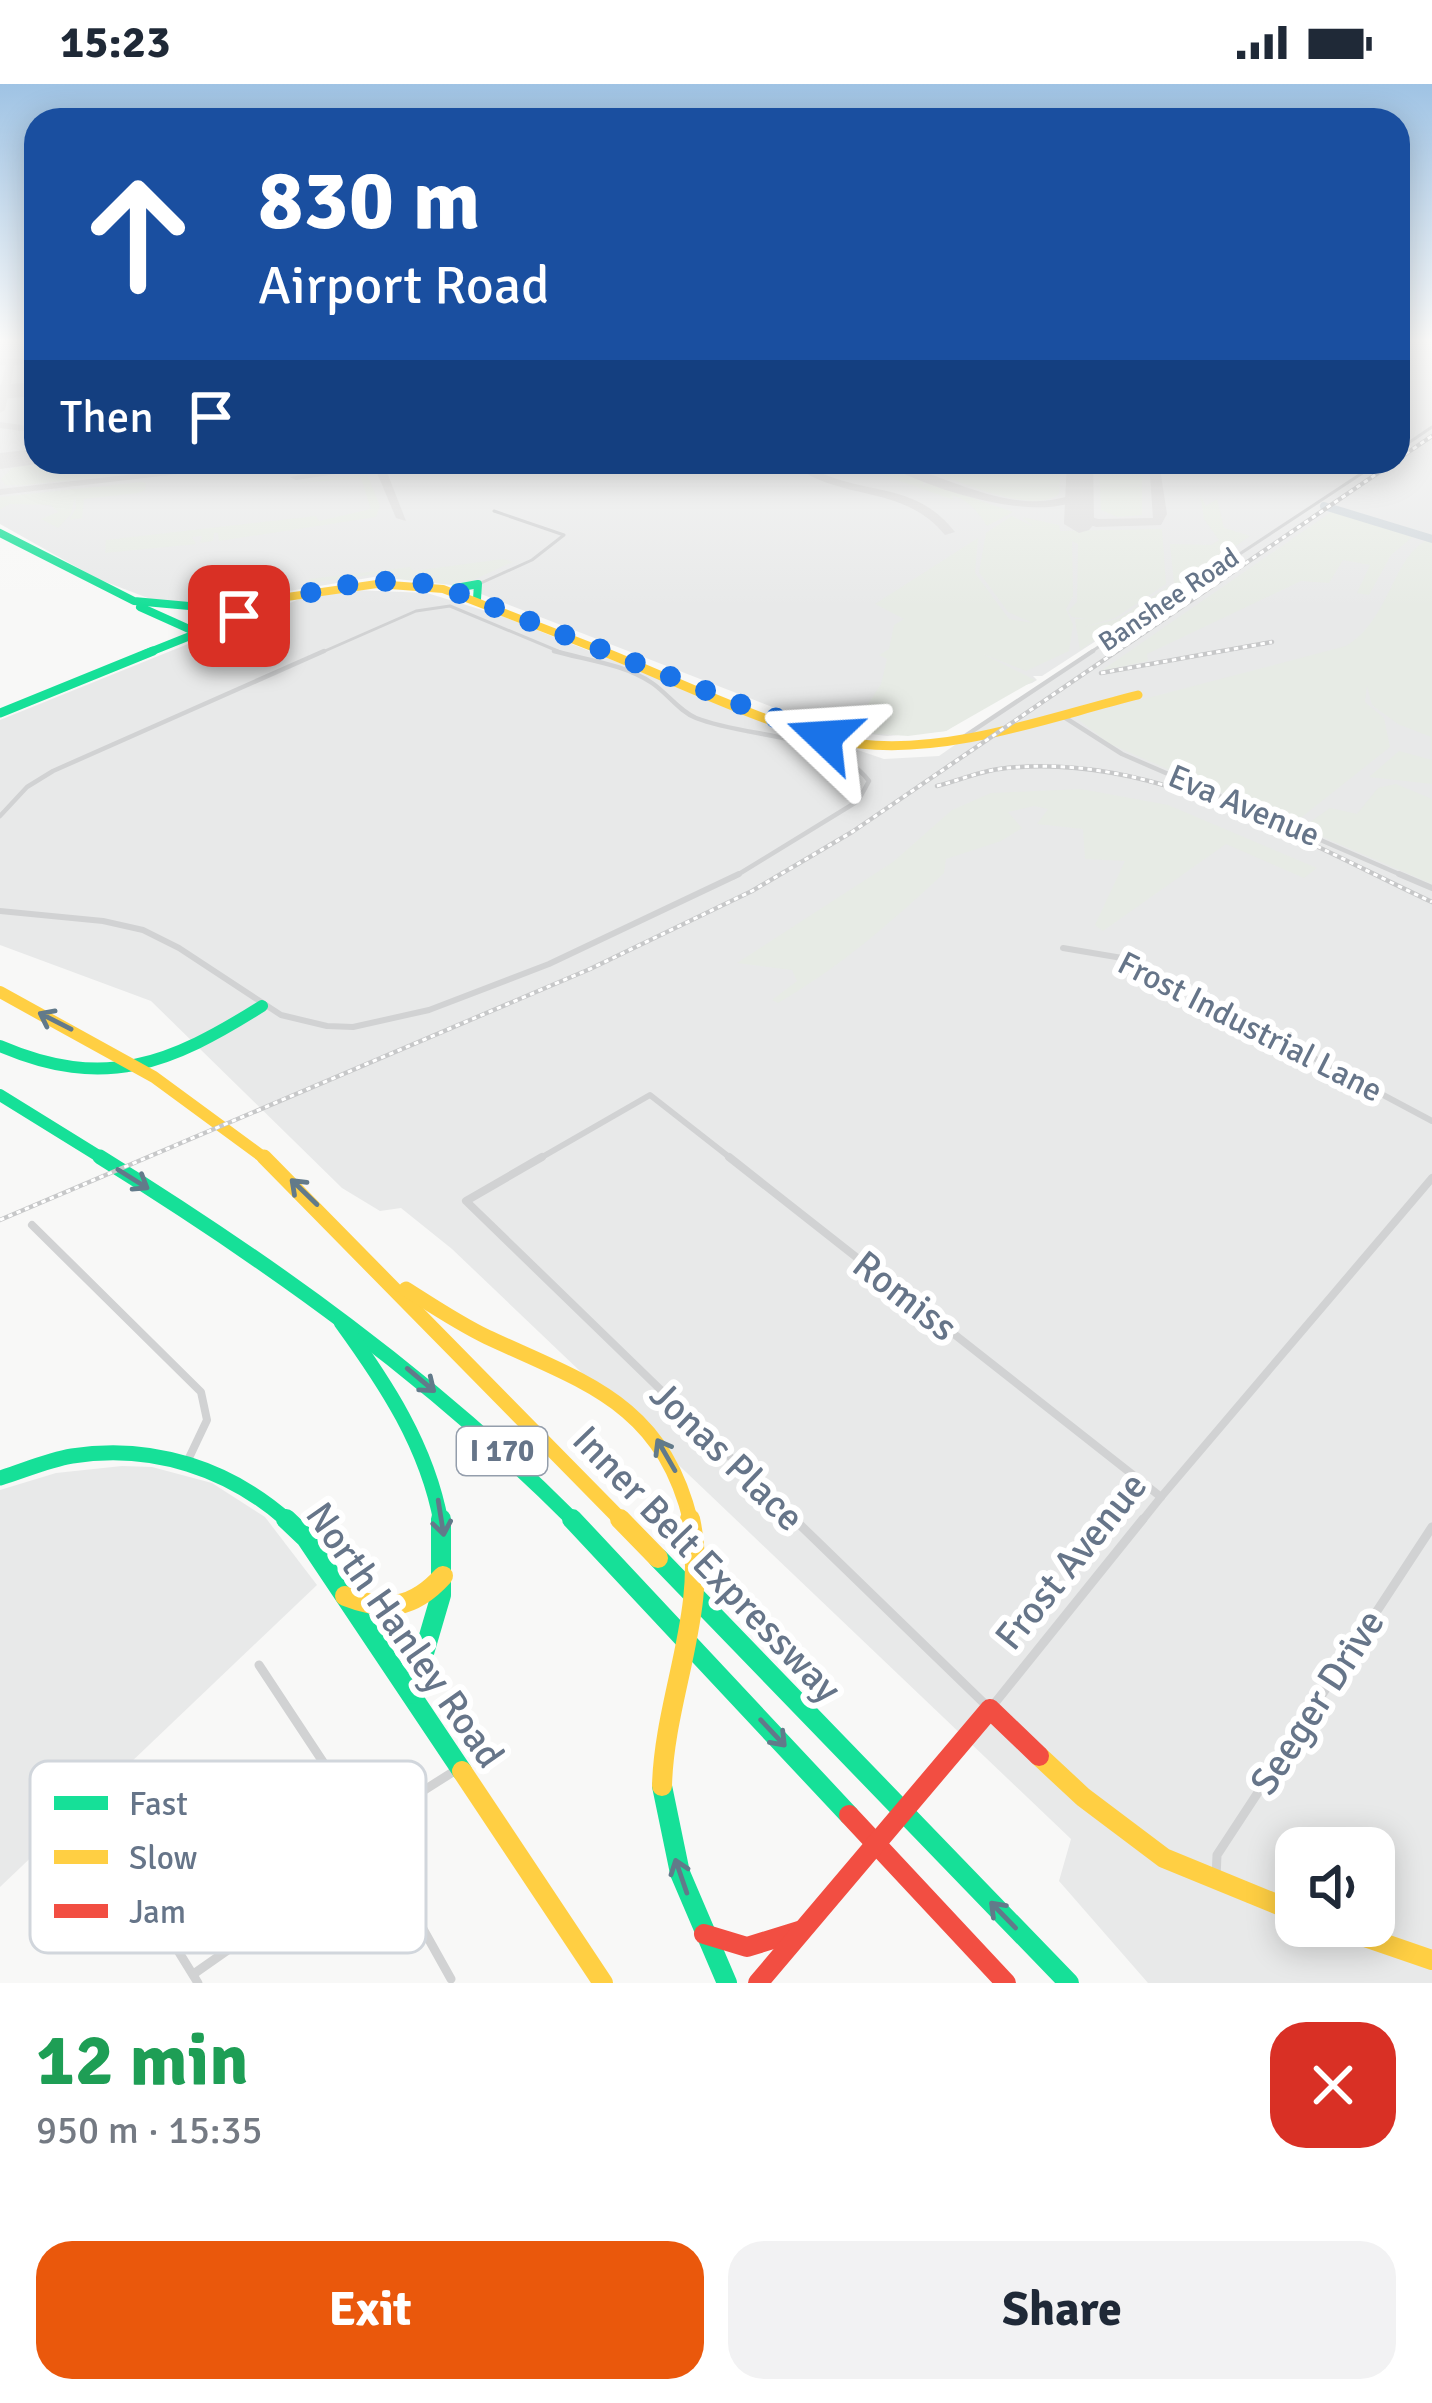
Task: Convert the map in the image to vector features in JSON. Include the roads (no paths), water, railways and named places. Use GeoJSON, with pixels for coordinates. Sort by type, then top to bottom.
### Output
{"type":"FeatureCollection","features":[{"type":"Feature","properties":{"kind":"main road"},"geometry":{"type":"LineString","coordinates":[[0,533],[189,633],[314,589]]}},
{"type":"Feature","properties":{"kind":"main road"},"geometry":{"type":"LineString","coordinates":[[125,598],[159,607],[212,608],[388,581],[478,592],[824,737],[897,746],[959,740],[1138,695]]}},
{"type":"Feature","properties":{"kind":"main road"},"geometry":{"type":"LineString","coordinates":[[0,713],[155,651],[212,620],[212,608]]}},
{"type":"Feature","properties":{"kind":"main road"},"geometry":{"type":"LineString","coordinates":[[986,721],[1001,729]]}},
{"type":"Feature","properties":{"kind":"main road","name":"Inner Belt Expressway"},"geometry":{"type":"LineString","coordinates":[[0,992],[110,1048],[241,1136],[313,1200],[1069,1983]]}},
{"type":"Feature","properties":{"kind":"main road"},"geometry":{"type":"LineString","coordinates":[[0,1036],[54,1064],[121,1066],[178,1049],[262,1006]]}},
{"type":"Feature","properties":{"kind":"main road"},"geometry":{"type":"LineString","coordinates":[[0,1046],[47,1070],[80,1074],[130,1070],[202,1044],[262,1006]]}},
{"type":"Feature","properties":{"kind":"main road","name":"Inner Belt Expressway"},"geometry":{"type":"LineString","coordinates":[[0,1095],[329,1307],[493,1443],[660,1611],[1006,1983]]}},
{"type":"Feature","properties":{"kind":"main road"},"geometry":{"type":"LineString","coordinates":[[386,1276],[479,1333],[601,1389],[644,1424],[673,1466],[691,1518],[695,1576],[663,1723],[661,1778],[674,1856],[727,1983]]}},
{"type":"Feature","properties":{"kind":"main road"},"geometry":{"type":"LineString","coordinates":[[329,1307],[381,1373],[412,1424],[442,1515],[443,1575],[412,1694]]}},
{"type":"Feature","properties":{"kind":"main road","name":"North Hanley Road"},"geometry":{"type":"LineString","coordinates":[[0,1478],[70,1456],[146,1453],[188,1460],[241,1482],[287,1515],[462,1767],[603,1983]]}},
{"type":"Feature","properties":{"kind":"main road"},"geometry":{"type":"LineString","coordinates":[[345,1596],[385,1611],[404,1610],[421,1601],[443,1575]]}},
{"type":"Feature","properties":{"kind":"main road"},"geometry":{"type":"LineString","coordinates":[[990,1709],[1124,1831],[1165,1858],[1275,1904]]}},
{"type":"Feature","properties":{"kind":"main road","name":"Frost Avenue"},"geometry":{"type":"LineString","coordinates":[[758,1983],[990,1709]]}},
{"type":"Feature","properties":{"kind":"main road"},"geometry":{"type":"LineString","coordinates":[[704,1934],[747,1947],[802,1930]]}},
{"type":"Feature","properties":{"kind":"main road"},"geometry":{"type":"LineString","coordinates":[[1394,1947],[1432,1960]]}},
{"type":"Feature","properties":{"kind":"main road"},"geometry":{"type":"LineString","coordinates":[[769,1983],[777,1960]]}},
{"type":"Feature","properties":{"kind":"street","name":"Banshee Road"},"geometry":{"type":"LineString","coordinates":[[959,740],[1361,474]]}},
{"type":"Feature","properties":{"kind":"street"},"geometry":{"type":"LineString","coordinates":[[478,592],[564,535],[494,511]]}},
{"type":"Feature","properties":{"kind":"street"},"geometry":{"type":"LineString","coordinates":[[0,816],[27,788],[53,771],[432,606],[460,609],[556,652],[631,671],[653,683],[692,717],[807,745],[859,768],[867,775],[869,789],[859,802],[817,829],[716,888],[620,935],[383,1024],[326,1026],[286,1018],[180,949],[135,928],[0,911]]}},
{"type":"Feature","properties":{"kind":"street","name":"Eva Avenue"},"geometry":{"type":"LineString","coordinates":[[1061,715],[1122,754],[1432,888]]}},
{"type":"Feature","properties":{"kind":"street","name":"Frost Industrial Lane"},"geometry":{"type":"LineString","coordinates":[[1063,948],[1128,958],[1432,1120]]}},
{"type":"Feature","properties":{"kind":"street","name":"Jonas Place"},"geometry":{"type":"LineString","coordinates":[[650,1095],[466,1201],[990,1709]]}},
{"type":"Feature","properties":{"kind":"street","name":"Romiss"},"geometry":{"type":"LineString","coordinates":[[650,1095],[1160,1497]]}},
{"type":"Feature","properties":{"kind":"street","name":"Frost Avenue"},"geometry":{"type":"LineString","coordinates":[[990,1709],[1160,1497],[1432,1178]]}},
{"type":"Feature","properties":{"kind":"street"},"geometry":{"type":"LineString","coordinates":[[32,1225],[201,1392],[207,1420],[188,1460]]}},
{"type":"Feature","properties":{"kind":"street","name":"Seeger Drive"},"geometry":{"type":"LineString","coordinates":[[1216,1881],[1217,1855],[1432,1527]]}},
{"type":"Feature","properties":{"kind":"street"},"geometry":{"type":"LineString","coordinates":[[259,1665],[322,1761]]}},
{"type":"Feature","properties":{"kind":"street"},"geometry":{"type":"LineString","coordinates":[[426,1790],[462,1767]]}},
{"type":"Feature","properties":{"kind":"street"},"geometry":{"type":"LineString","coordinates":[[426,1934],[451,1978]]}},
{"type":"Feature","properties":{"kind":"street"},"geometry":{"type":"LineString","coordinates":[[196,1978],[229,1953]]}},
{"type":"Feature","properties":{"kind":"waterway"},"geometry":{"type":"LineString","coordinates":[[1324,506],[1432,539]]}},
{"type":"Feature","properties":{"kind":"railway"},"geometry":{"type":"LineString","coordinates":[[1410,451],[1432,436]]}},
{"type":"Feature","properties":{"kind":"railway"},"geometry":{"type":"LineString","coordinates":[[0,1220],[590,969],[752,891],[852,832],[1376,474]]}},
{"type":"Feature","properties":{"kind":"railway"},"geometry":{"type":"LineString","coordinates":[[1101,673],[1272,642]]}},
{"type":"Feature","properties":{"kind":"railway"},"geometry":{"type":"LineString","coordinates":[[937,786],[999,769],[1056,766],[1168,786],[1277,828],[1432,902]]}}]}
